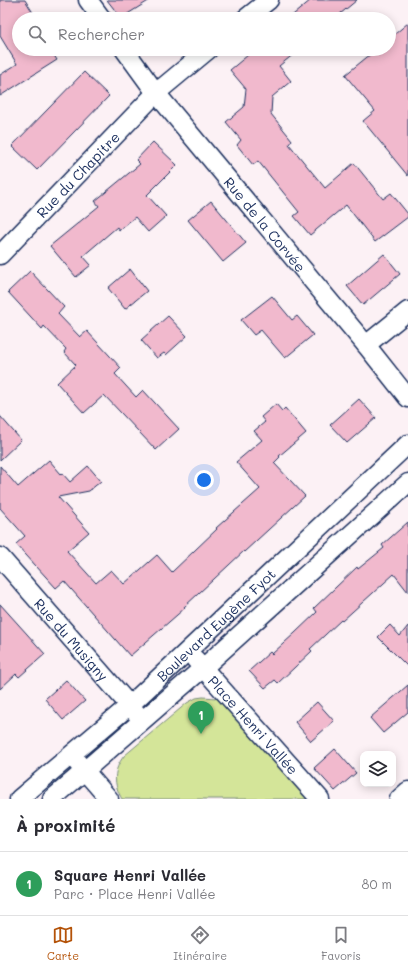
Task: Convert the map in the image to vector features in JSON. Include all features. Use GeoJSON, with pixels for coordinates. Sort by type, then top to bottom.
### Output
{"type":"FeatureCollection","features":[{"type":"Feature","properties":{"kind":"street"},"geometry":{"type":"LineString","coordinates":[[88,0],[97,12]]}},
{"type":"Feature","properties":{"kind":"street"},"geometry":{"type":"LineString","coordinates":[[254,12],[269,0]]}},
{"type":"Feature","properties":{"kind":"street","name":"Rue de la Corvée"},"geometry":{"type":"LineString","coordinates":[[129,56],[156,93],[366,345],[408,398]]}},
{"type":"Feature","properties":{"kind":"street","name":"Rue du Chapitre"},"geometry":{"type":"LineString","coordinates":[[0,255],[156,93],[201,56]]}},
{"type":"Feature","properties":{"kind":"street"},"geometry":{"type":"LineString","coordinates":[[366,345],[408,311]]}},
{"type":"Feature","properties":{"kind":"street","name":"Boulevard Eugène Fyot"},"geometry":{"type":"LineString","coordinates":[[19,799],[130,705],[408,444]]}},
{"type":"Feature","properties":{"kind":"street","name":"Boulevard Eugène Fyot"},"geometry":{"type":"LineString","coordinates":[[52,799],[143,721],[408,483]]}},
{"type":"Feature","properties":{"kind":"street","name":"Rue du Musigny"},"geometry":{"type":"LineString","coordinates":[[0,557],[143,721]]}},
{"type":"Feature","properties":{"kind":"street","name":"Place Henri Vallée"},"geometry":{"type":"LineString","coordinates":[[187,651],[320,799]]}},
{"type":"Feature","properties":{"kind":"street"},"geometry":{"type":"LineString","coordinates":[[71,755],[109,799]]}},
{"type":"Feature","properties":{"kind":"street"},"geometry":{"type":"LineString","coordinates":[[398,799],[408,791]]}},
{"type":"Feature","properties":{"kind":"green space"},"geometry":{"type":"Polygon","coordinates":[[[196,698],[216,698],[224,702],[310,799],[122,799],[116,782],[116,772],[120,761],[187,703],[196,698]]]}},
{"type":"Feature","properties":{"kind":"building"},"geometry":{"type":"Polygon","coordinates":[[[0,0],[25,0],[33,12],[12,12],[12,56],[0,36],[0,0]]]}},
{"type":"Feature","properties":{"kind":"building"},"geometry":{"type":"Polygon","coordinates":[[[107,0],[150,0],[131,12],[116,12],[107,0]]]}},
{"type":"Feature","properties":{"kind":"building"},"geometry":{"type":"Polygon","coordinates":[[[311,0],[357,0],[342,12],[296,12],[311,0]]]}},
{"type":"Feature","properties":{"kind":"building"},"geometry":{"type":"Polygon","coordinates":[[[408,23],[408,176],[363,121],[375,111],[345,75],[368,56],[396,56],[396,33],[408,23]]]}},
{"type":"Feature","properties":{"kind":"building"},"geometry":{"type":"Polygon","coordinates":[[[12,56],[54,56],[57,60],[0,96],[0,75],[17,64],[12,56]]]}},
{"type":"Feature","properties":{"kind":"building"},"geometry":{"type":"Polygon","coordinates":[[[247,56],[291,56],[279,66],[291,81],[272,97],[271,114],[292,140],[289,144],[325,188],[354,163],[383,199],[391,193],[408,214],[408,217],[375,242],[346,205],[310,235],[294,216],[299,212],[258,161],[253,165],[237,145],[241,140],[226,122],[244,107],[246,89],[230,70],[247,56]]]}},
{"type":"Feature","properties":{"kind":"building"},"geometry":{"type":"Polygon","coordinates":[[[84,72],[109,96],[37,170],[12,146],[84,72]]]}},
{"type":"Feature","properties":{"kind":"building"},"geometry":{"type":"Polygon","coordinates":[[[153,142],[177,165],[147,195],[166,216],[148,232],[135,217],[119,230],[117,227],[83,256],[91,265],[76,277],[50,246],[99,206],[95,201],[140,164],[136,160],[153,142]]]}},
{"type":"Feature","properties":{"kind":"building"},"geometry":{"type":"Polygon","coordinates":[[[211,201],[246,243],[223,262],[188,220],[211,201]]]}},
{"type":"Feature","properties":{"kind":"building"},"geometry":{"type":"Polygon","coordinates":[[[384,254],[400,274],[363,305],[347,286],[384,254]]]}},
{"type":"Feature","properties":{"kind":"building"},"geometry":{"type":"Polygon","coordinates":[[[130,269],[147,291],[125,309],[108,288],[130,269]]]}},
{"type":"Feature","properties":{"kind":"building"},"geometry":{"type":"Polygon","coordinates":[[[30,271],[64,307],[58,314],[80,337],[87,331],[121,368],[115,374],[136,397],[143,390],[179,429],[156,450],[104,395],[84,413],[57,383],[76,365],[64,352],[66,349],[44,326],[42,329],[8,292],[30,271]]]}},
{"type":"Feature","properties":{"kind":"building"},"geometry":{"type":"Polygon","coordinates":[[[272,296],[292,320],[297,316],[313,335],[285,358],[261,330],[254,335],[241,320],[272,296]]]}},
{"type":"Feature","properties":{"kind":"building"},"geometry":{"type":"Polygon","coordinates":[[[168,316],[187,336],[166,355],[164,353],[157,358],[141,340],[168,316]]]}},
{"type":"Feature","properties":{"kind":"building"},"geometry":{"type":"Polygon","coordinates":[[[359,399],[376,418],[347,443],[330,425],[359,399]]]}},
{"type":"Feature","properties":{"kind":"building"},"geometry":{"type":"Polygon","coordinates":[[[276,404],[282,411],[285,408],[306,433],[279,456],[280,457],[274,463],[305,496],[184,607],[185,608],[130,656],[64,581],[56,588],[16,544],[25,536],[0,508],[0,466],[18,487],[49,460],[70,482],[88,466],[101,481],[89,491],[58,497],[89,532],[67,551],[96,583],[111,570],[124,584],[157,555],[172,572],[217,529],[216,528],[260,489],[236,462],[262,440],[254,431],[265,422],[261,417],[276,404]]]}},
{"type":"Feature","properties":{"kind":"building"},"geometry":{"type":"Polygon","coordinates":[[[0,416],[21,440],[0,460],[0,416]]]}},
{"type":"Feature","properties":{"kind":"building"},"geometry":{"type":"Polygon","coordinates":[[[408,522],[408,592],[394,574],[310,649],[312,651],[278,683],[275,680],[265,688],[249,671],[270,652],[272,654],[295,633],[317,612],[314,608],[357,567],[358,569],[384,548],[382,545],[408,522]]]}},
{"type":"Feature","properties":{"kind":"building"},"geometry":{"type":"Polygon","coordinates":[[[0,604],[45,654],[19,677],[16,674],[0,689],[0,604]]]}},
{"type":"Feature","properties":{"kind":"building"},"geometry":{"type":"Polygon","coordinates":[[[390,625],[400,636],[408,626],[408,667],[378,637],[390,625]]]}},
{"type":"Feature","properties":{"kind":"building"},"geometry":{"type":"Polygon","coordinates":[[[66,680],[85,701],[63,720],[45,699],[66,680]]]}},
{"type":"Feature","properties":{"kind":"building"},"geometry":{"type":"Polygon","coordinates":[[[408,685],[408,712],[383,733],[370,718],[408,685]]]}},
{"type":"Feature","properties":{"kind":"building"},"geometry":{"type":"Polygon","coordinates":[[[317,702],[334,721],[311,741],[295,722],[317,702]]]}},
{"type":"Feature","properties":{"kind":"building"},"geometry":{"type":"Polygon","coordinates":[[[335,749],[356,773],[335,791],[314,768],[335,749]]]}},
{"type":"Feature","properties":{"kind":"place","name":"Square Henri Vallée"},"geometry":{"type":"Point","coordinates":[201,734]}}]}
